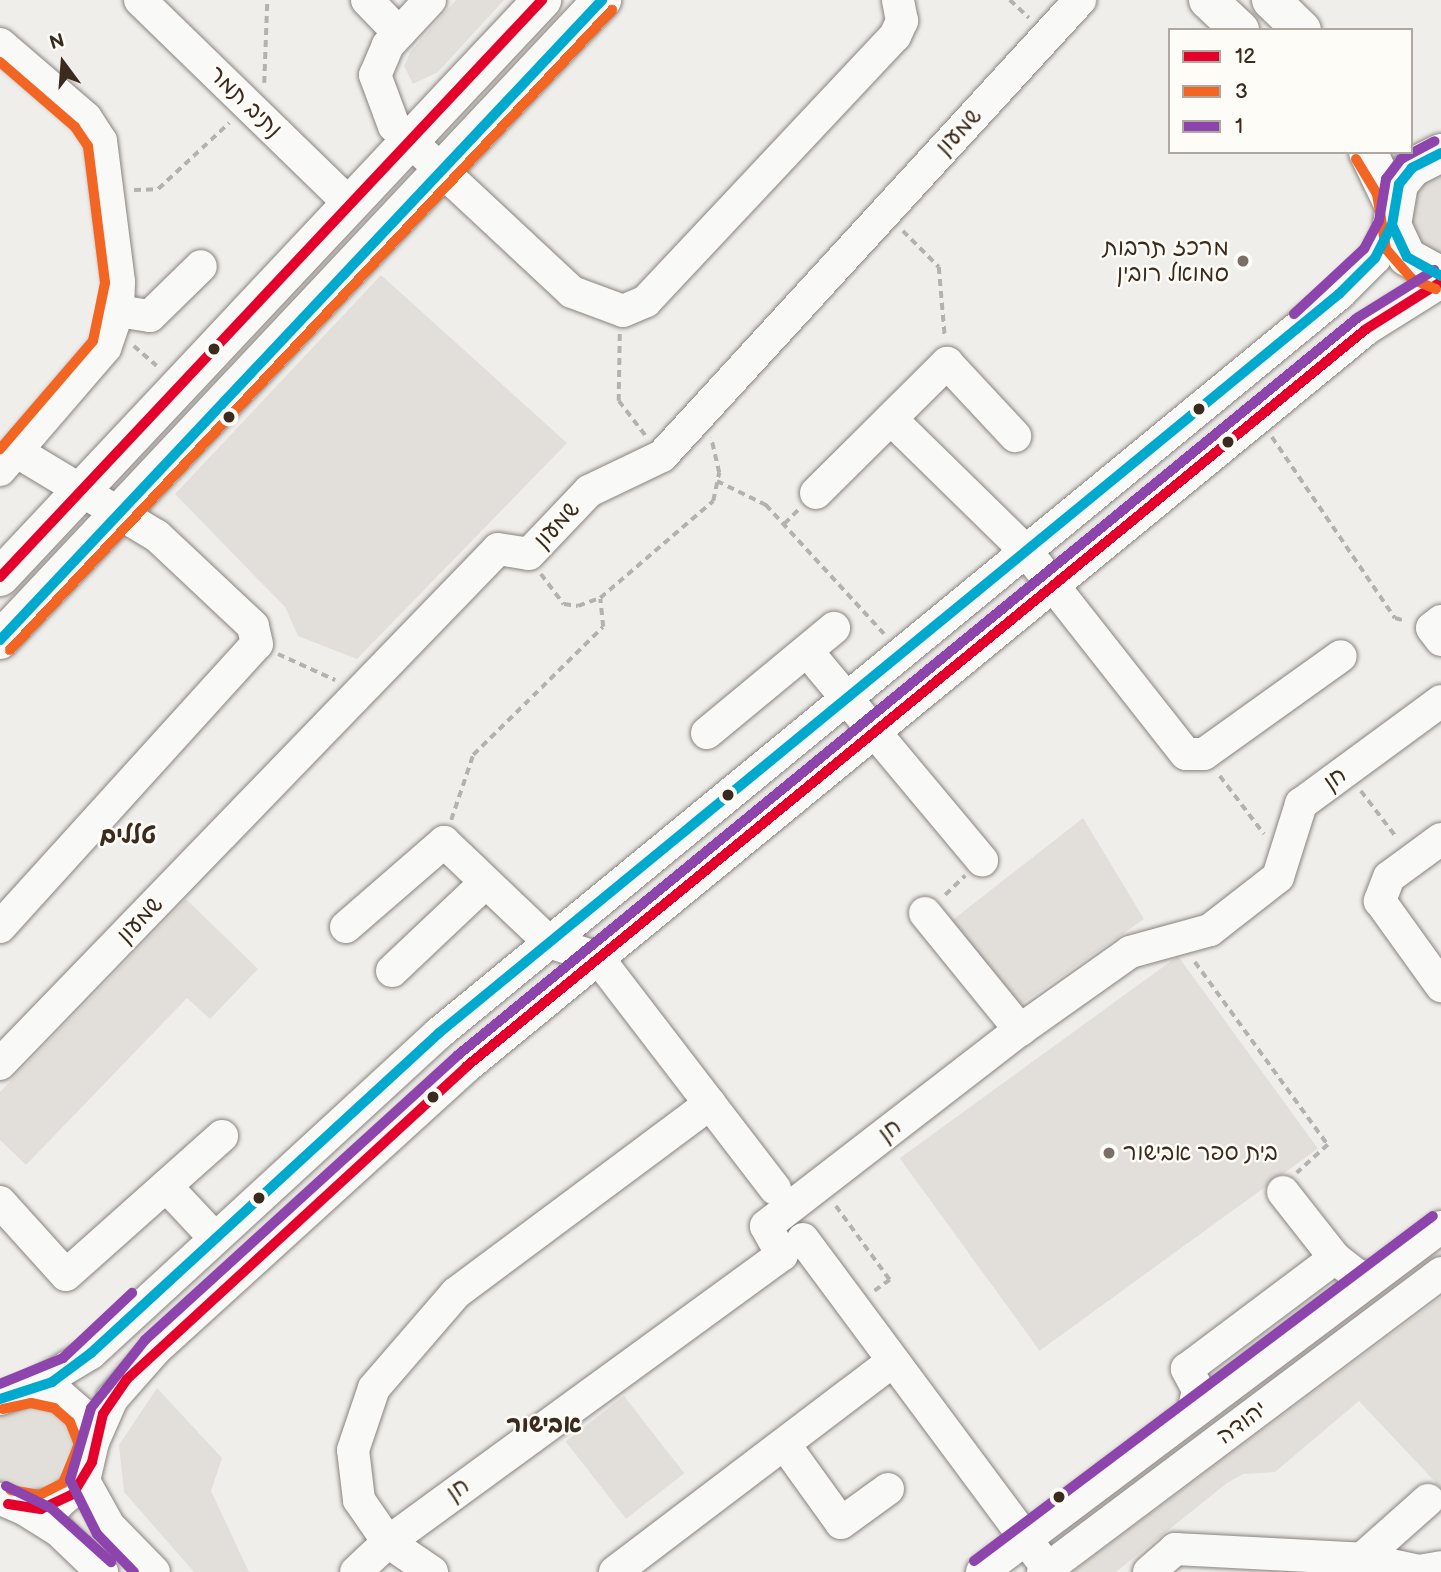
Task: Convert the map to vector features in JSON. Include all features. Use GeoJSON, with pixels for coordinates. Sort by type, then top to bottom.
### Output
{"type":"FeatureCollection","features":[{"type":"Feature","properties":{"kind":"main road"},"geometry":{"type":"LineString","coordinates":[[0,576],[542,0]]}},
{"type":"Feature","properties":{"kind":"main road"},"geometry":{"type":"LineString","coordinates":[[0,640],[602,0]]}},
{"type":"Feature","properties":{"kind":"main road"},"geometry":{"type":"LineString","coordinates":[[1208,0],[1238,28]]}},
{"type":"Feature","properties":{"kind":"main road"},"geometry":{"type":"LineString","coordinates":[[1271,0],[1300,28]]}},
{"type":"Feature","properties":{"kind":"main road"},"geometry":{"type":"LineString","coordinates":[[1413,132],[1441,147]]}},
{"type":"Feature","properties":{"kind":"main road"},"geometry":{"type":"LineString","coordinates":[[1392,214],[1412,168],[1441,153]]}},
{"type":"Feature","properties":{"kind":"main road"},"geometry":{"type":"LineString","coordinates":[[1369,154],[1407,257],[1441,276]]}},
{"type":"Feature","properties":{"kind":"street","name":"נתיב תמר"},"geometry":{"type":"LineString","coordinates":[[140,0],[350,204]]}},
{"type":"Feature","properties":{"kind":"street"},"geometry":{"type":"LineString","coordinates":[[367,0],[399,33]]}},
{"type":"Feature","properties":{"kind":"street"},"geometry":{"type":"LineString","coordinates":[[430,0],[399,33],[375,75],[383,107],[409,142],[572,292],[623,311],[646,301],[895,36],[902,21],[898,0]]}},
{"type":"Feature","properties":{"kind":"street","name":"שמעון"},"geometry":{"type":"LineString","coordinates":[[0,1064],[498,549],[529,554],[589,491],[662,456],[1080,0]]}},
{"type":"Feature","properties":{"kind":"street"},"geometry":{"type":"LineString","coordinates":[[0,44],[86,118],[107,160],[111,192],[116,320],[9,462],[121,512],[207,582],[253,626],[257,644],[0,927]]}},
{"type":"Feature","properties":{"kind":"street"},"geometry":{"type":"LineString","coordinates":[[9,1394],[91,1353],[213,1236],[549,942],[1339,294],[1375,258],[1392,214]]}},
{"type":"Feature","properties":{"kind":"street"},"geometry":{"type":"LineString","coordinates":[[116,320],[150,316],[201,266]]}},
{"type":"Feature","properties":{"kind":"street"},"geometry":{"type":"LineString","coordinates":[[8,1505],[58,1504],[84,1481],[93,1442],[112,1399],[155,1350],[379,1142],[598,958],[1396,305],[1441,282]]}},
{"type":"Feature","properties":{"kind":"street"},"geometry":{"type":"LineString","coordinates":[[816,493],[947,363],[1015,436]]}},
{"type":"Feature","properties":{"kind":"street"},"geometry":{"type":"LineString","coordinates":[[891,419],[1026,551],[1186,754],[1204,754],[1340,656]]}},
{"type":"Feature","properties":{"kind":"street"},"geometry":{"type":"LineString","coordinates":[[707,733],[834,628]]}},
{"type":"Feature","properties":{"kind":"street"},"geometry":{"type":"LineString","coordinates":[[807,651],[982,860]]}},
{"type":"Feature","properties":{"kind":"street","name":"חן"},"geometry":{"type":"LineString","coordinates":[[356,1572],[388,1542],[782,1255],[766,1226],[1020,1030],[1130,952],[1210,930],[1278,877],[1301,804],[1441,701]]}},
{"type":"Feature","properties":{"kind":"street"},"geometry":{"type":"LineString","coordinates":[[1441,838],[1389,877],[1380,901],[1441,986]]}},
{"type":"Feature","properties":{"kind":"street"},"geometry":{"type":"LineString","coordinates":[[346,927],[444,842],[549,942],[598,958],[775,1189]]}},
{"type":"Feature","properties":{"kind":"street"},"geometry":{"type":"LineString","coordinates":[[391,971],[486,882]]}},
{"type":"Feature","properties":{"kind":"street"},"geometry":{"type":"LineString","coordinates":[[925,913],[1020,1030]]}},
{"type":"Feature","properties":{"kind":"street"},"geometry":{"type":"LineString","coordinates":[[432,1572],[388,1542],[359,1500],[353,1450],[358,1419],[393,1360],[456,1293],[710,1104]]}},
{"type":"Feature","properties":{"kind":"street"},"geometry":{"type":"LineString","coordinates":[[0,1202],[66,1275],[222,1136]]}},
{"type":"Feature","properties":{"kind":"street"},"geometry":{"type":"LineString","coordinates":[[166,1186],[213,1236]]}},
{"type":"Feature","properties":{"kind":"street"},"geometry":{"type":"LineString","coordinates":[[1283,1192],[1335,1258],[1359,1277],[1375,1276]]}},
{"type":"Feature","properties":{"kind":"street","name":"יהודה"},"geometry":{"type":"LineString","coordinates":[[982,1572],[1441,1227]]}},
{"type":"Feature","properties":{"kind":"street"},"geometry":{"type":"LineString","coordinates":[[803,1240],[1026,1539],[1045,1570]]}},
{"type":"Feature","properties":{"kind":"street"},"geometry":{"type":"LineString","coordinates":[[1193,1413],[1198,1390],[1187,1368],[1335,1258]]}},
{"type":"Feature","properties":{"kind":"street","name":"יהודה"},"geometry":{"type":"LineString","coordinates":[[1045,1570],[1441,1273]]}},
{"type":"Feature","properties":{"kind":"street"},"geometry":{"type":"LineString","coordinates":[[615,1572],[893,1361]]}},
{"type":"Feature","properties":{"kind":"street"},"geometry":{"type":"LineString","coordinates":[[9,1394],[72,1403],[93,1442]]}},
{"type":"Feature","properties":{"kind":"street"},"geometry":{"type":"LineString","coordinates":[[785,1445],[841,1523],[888,1489]]}},
{"type":"Feature","properties":{"kind":"street"},"geometry":{"type":"LineString","coordinates":[[84,1481],[109,1526],[154,1572]]}},
{"type":"Feature","properties":{"kind":"street"},"geometry":{"type":"LineString","coordinates":[[1355,1565],[1428,1500]]}},
{"type":"Feature","properties":{"kind":"street"},"geometry":{"type":"LineString","coordinates":[[8,1505],[58,1530],[102,1572]]}},
{"type":"Feature","properties":{"kind":"street"},"geometry":{"type":"LineString","coordinates":[[1149,1572],[1175,1549],[1419,1571],[1441,1567]]}},
{"type":"Feature","properties":{"kind":"path"},"geometry":{"type":"LineString","coordinates":[[111,192],[158,189],[248,105],[264,86],[267,0]]}},
{"type":"Feature","properties":{"kind":"path"},"geometry":{"type":"LineString","coordinates":[[885,213],[939,267],[947,363]]}},
{"type":"Feature","properties":{"kind":"path"},"geometry":{"type":"LineString","coordinates":[[623,311],[619,401],[662,456]]}},
{"type":"Feature","properties":{"kind":"path"},"geometry":{"type":"LineString","coordinates":[[116,320],[179,386]]}},
{"type":"Feature","properties":{"kind":"path"},"geometry":{"type":"LineString","coordinates":[[1259,416],[1395,618],[1438,630]]}},
{"type":"Feature","properties":{"kind":"path"},"geometry":{"type":"LineString","coordinates":[[529,554],[564,604],[600,598],[713,501],[718,481],[717,447],[696,418]]}},
{"type":"Feature","properties":{"kind":"path"},"geometry":{"type":"LineString","coordinates":[[718,481],[766,505],[901,653]]}},
{"type":"Feature","properties":{"kind":"path"},"geometry":{"type":"LineString","coordinates":[[444,842],[473,755],[603,628],[600,598]]}},
{"type":"Feature","properties":{"kind":"path"},"geometry":{"type":"LineString","coordinates":[[257,644],[360,692]]}},
{"type":"Feature","properties":{"kind":"path"},"geometry":{"type":"LineString","coordinates":[[1204,754],[1283,859]]}},
{"type":"Feature","properties":{"kind":"path"},"geometry":{"type":"LineString","coordinates":[[1346,771],[1413,859]]}},
{"type":"Feature","properties":{"kind":"path"},"geometry":{"type":"LineString","coordinates":[[925,913],[982,860]]}},
{"type":"Feature","properties":{"kind":"path"},"geometry":{"type":"LineString","coordinates":[[1178,938],[1328,1145],[1283,1192]]}},
{"type":"Feature","properties":{"kind":"path"},"geometry":{"type":"LineString","coordinates":[[820,1185],[890,1280],[853,1307]]}},
{"type":"Feature","properties":{"kind":"shaded area"},"geometry":{"type":"Polygon","coordinates":[[[456,0],[504,0],[438,72],[413,84],[404,66],[411,51],[456,0]]]}},
{"type":"Feature","properties":{"kind":"shaded area"},"geometry":{"type":"Polygon","coordinates":[[[1441,167],[1441,261],[1425,253],[1408,225],[1411,192],[1441,167]]]}},
{"type":"Feature","properties":{"kind":"shaded area"},"geometry":{"type":"Polygon","coordinates":[[[381,275],[567,443],[357,659],[298,636],[285,607],[175,494],[381,275]]]}},
{"type":"Feature","properties":{"kind":"shaded area"},"geometry":{"type":"Polygon","coordinates":[[[393,310],[462,375],[420,420],[351,355],[393,310]]]}},
{"type":"Feature","properties":{"kind":"shaded area"},"geometry":{"type":"Polygon","coordinates":[[[1083,818],[1144,919],[1021,1004],[950,922],[1083,818]]]}},
{"type":"Feature","properties":{"kind":"shaded area"},"geometry":{"type":"Polygon","coordinates":[[[186,899],[258,969],[210,1019],[187,998],[26,1165],[0,1140],[0,1092],[186,899]]]}},
{"type":"Feature","properties":{"kind":"shaded area","name":"בית ספר אבישור"},"geometry":{"type":"Polygon","coordinates":[[[1178,956],[1318,1149],[1040,1351],[900,1158],[1178,956]]]}},
{"type":"Feature","properties":{"kind":"shaded area"},"geometry":{"type":"Polygon","coordinates":[[[956,1127],[1014,1206],[963,1243],[906,1163],[956,1127]]]}},
{"type":"Feature","properties":{"kind":"shaded area"},"geometry":{"type":"Polygon","coordinates":[[[1441,1297],[1441,1488],[1359,1401],[1275,1472],[1243,1474],[1227,1483],[1116,1572],[1072,1572],[1441,1297]]]}},
{"type":"Feature","properties":{"kind":"shaded area"},"geometry":{"type":"Polygon","coordinates":[[[157,1388],[222,1458],[211,1491],[249,1572],[194,1572],[124,1492],[119,1445],[157,1388]]]}},
{"type":"Feature","properties":{"kind":"shaded area"},"geometry":{"type":"Polygon","coordinates":[[[624,1396],[684,1473],[626,1519],[566,1442],[624,1396]]]}},
{"type":"Feature","properties":{"kind":"shaded area"},"geometry":{"type":"Polygon","coordinates":[[[27,1399],[67,1412],[82,1451],[62,1488],[33,1498],[0,1487],[0,1411],[27,1399]]]}},
{"type":"Feature","properties":{"kind":"transit line","name":"12"},"geometry":{"type":"LineString","coordinates":[[0,577],[542,0]]}},
{"type":"Feature","properties":{"kind":"transit line"},"geometry":{"type":"LineString","coordinates":[[0,640],[602,0]]}},
{"type":"Feature","properties":{"kind":"transit line","name":"3"},"geometry":{"type":"LineString","coordinates":[[10,650],[612,10]]}},
{"type":"Feature","properties":{"kind":"transit line","name":"3"},"geometry":{"type":"LineString","coordinates":[[0,62],[75,127],[88,146],[105,283],[93,341],[0,449]]}},
{"type":"Feature","properties":{"kind":"transit line","name":"1"},"geometry":{"type":"LineString","coordinates":[[1413,153],[1435,141]]}},
{"type":"Feature","properties":{"kind":"transit line"},"geometry":{"type":"LineString","coordinates":[[1441,153],[1412,168],[1399,184],[1392,225],[1407,257],[1441,276]]}},
{"type":"Feature","properties":{"kind":"transit line","name":"1"},"geometry":{"type":"LineString","coordinates":[[1294,314],[1364,249],[1379,221],[1386,179],[1401,159],[1410,154]]}},
{"type":"Feature","properties":{"kind":"transit line","name":"3"},"geometry":{"type":"LineString","coordinates":[[1356,159],[1377,194],[1386,249],[1412,279],[1436,289]]}},
{"type":"Feature","properties":{"kind":"transit line"},"geometry":{"type":"LineString","coordinates":[[0,1399],[52,1382],[91,1353],[439,1033],[1339,294],[1375,258],[1392,225]]}},
{"type":"Feature","properties":{"kind":"transit line","name":"1"},"geometry":{"type":"LineString","coordinates":[[134,1572],[97,1534],[70,1480],[91,1408],[145,1340],[458,1055],[1357,318],[1434,270]]}},
{"type":"Feature","properties":{"kind":"transit line","name":"12"},"geometry":{"type":"LineString","coordinates":[[8,1504],[41,1509],[73,1494],[92,1462],[103,1414],[127,1379],[467,1066],[1366,329],[1441,282]]}},
{"type":"Feature","properties":{"kind":"transit line","name":"1"},"geometry":{"type":"LineString","coordinates":[[974,1561],[1433,1216]]}},
{"type":"Feature","properties":{"kind":"transit line","name":"1"},"geometry":{"type":"LineString","coordinates":[[0,1384],[63,1358],[132,1293]]}},
{"type":"Feature","properties":{"kind":"transit line","name":"3"},"geometry":{"type":"LineString","coordinates":[[3,1409],[31,1403],[54,1408],[70,1422],[79,1444],[63,1483],[39,1495],[10,1490]]}},
{"type":"Feature","properties":{"kind":"transit line","name":"1"},"geometry":{"type":"LineString","coordinates":[[6,1486],[51,1508],[111,1562]]}},
{"type":"Feature","properties":{"kind":"place","name":"מרכז תרבות סמואל רובין"},"geometry":{"type":"Point","coordinates":[1243,261]}},
{"type":"Feature","properties":{"kind":"place","name":"בית ספר אבישור"},"geometry":{"type":"Point","coordinates":[1109,1153]}},
{"type":"Feature","properties":{"kind":"district","name":"טללים"},"geometry":{"type":"Point","coordinates":[128,836]}},
{"type":"Feature","properties":{"kind":"district","name":"אבישור"},"geometry":{"type":"Point","coordinates":[544,1425]}}]}
